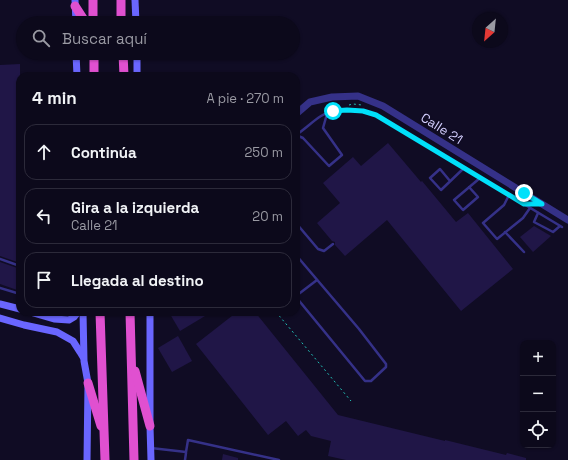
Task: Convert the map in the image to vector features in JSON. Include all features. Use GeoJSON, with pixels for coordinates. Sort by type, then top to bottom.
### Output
{"type":"FeatureCollection","features":[{"type":"Feature","properties":{"kind":"highway"},"geometry":{"type":"LineString","coordinates":[[93,0],[93,16]]}},
{"type":"Feature","properties":{"kind":"highway"},"geometry":{"type":"LineString","coordinates":[[120,0],[121,16]]}},
{"type":"Feature","properties":{"kind":"highway"},"geometry":{"type":"LineString","coordinates":[[75,3],[82,16]]}},
{"type":"Feature","properties":{"kind":"highway"},"geometry":{"type":"LineString","coordinates":[[94,60],[94,72]]}},
{"type":"Feature","properties":{"kind":"highway"},"geometry":{"type":"LineString","coordinates":[[123,60],[124,72]]}},
{"type":"Feature","properties":{"kind":"highway"},"geometry":{"type":"LineString","coordinates":[[100,316],[105,460]]}},
{"type":"Feature","properties":{"kind":"highway"},"geometry":{"type":"LineString","coordinates":[[130,316],[134,460]]}},
{"type":"Feature","properties":{"kind":"highway"},"geometry":{"type":"LineString","coordinates":[[136,316],[131,355],[150,426]]}},
{"type":"Feature","properties":{"kind":"highway"},"geometry":{"type":"LineString","coordinates":[[88,383],[105,442]]}},
{"type":"Feature","properties":{"kind":"main road"},"geometry":{"type":"LineString","coordinates":[[135,0],[136,16]]}},
{"type":"Feature","properties":{"kind":"main road"},"geometry":{"type":"LineString","coordinates":[[75,3],[76,16]]}},
{"type":"Feature","properties":{"kind":"main road"},"geometry":{"type":"LineString","coordinates":[[76,60],[77,72]]}},
{"type":"Feature","properties":{"kind":"main road"},"geometry":{"type":"LineString","coordinates":[[137,60],[137,72]]}},
{"type":"Feature","properties":{"kind":"main road"},"geometry":{"type":"LineString","coordinates":[[0,304],[16,308]]}},
{"type":"Feature","properties":{"kind":"main road"},"geometry":{"type":"LineString","coordinates":[[46,316],[69,320],[75,316]]}},
{"type":"Feature","properties":{"kind":"main road"},"geometry":{"type":"LineString","coordinates":[[83,316],[84,361],[88,383],[87,460]]}},
{"type":"Feature","properties":{"kind":"main road"},"geometry":{"type":"LineString","coordinates":[[150,316],[151,460]]}},
{"type":"Feature","properties":{"kind":"main road"},"geometry":{"type":"LineString","coordinates":[[0,318],[58,332],[73,341],[84,361]]}},
{"type":"Feature","properties":{"kind":"street","name":"Calle 21"},"geometry":{"type":"LineString","coordinates":[[300,111],[310,102],[332,97],[358,96],[383,106],[568,220]]}},
{"type":"Feature","properties":{"kind":"lane"},"geometry":{"type":"LineString","coordinates":[[300,132],[322,116],[333,111],[363,111],[376,115],[524,204],[561,227],[553,232],[534,222],[538,213]]}},
{"type":"Feature","properties":{"kind":"lane"},"geometry":{"type":"LineString","coordinates":[[300,137],[303,138],[329,166],[342,154],[324,128],[327,113]]}},
{"type":"Feature","properties":{"kind":"lane"},"geometry":{"type":"LineString","coordinates":[[450,181],[440,169],[430,178],[441,190],[464,168]]}},
{"type":"Feature","properties":{"kind":"lane"},"geometry":{"type":"LineString","coordinates":[[469,187],[478,197],[463,210],[454,200],[469,187],[480,178]]}},
{"type":"Feature","properties":{"kind":"lane"},"geometry":{"type":"LineString","coordinates":[[509,195],[504,205],[483,223],[497,239],[523,218],[530,208]]}},
{"type":"Feature","properties":{"kind":"lane"},"geometry":{"type":"LineString","coordinates":[[524,204],[542,204]]}},
{"type":"Feature","properties":{"kind":"lane"},"geometry":{"type":"LineString","coordinates":[[300,228],[318,249],[324,251],[333,244]]}},
{"type":"Feature","properties":{"kind":"lane"},"geometry":{"type":"LineString","coordinates":[[505,232],[524,252]]}},
{"type":"Feature","properties":{"kind":"lane"},"geometry":{"type":"LineString","coordinates":[[0,259],[16,265]]}},
{"type":"Feature","properties":{"kind":"lane"},"geometry":{"type":"LineString","coordinates":[[300,260],[359,330],[386,364],[386,367],[371,381],[365,381],[300,301]]}},
{"type":"Feature","properties":{"kind":"lane"},"geometry":{"type":"LineString","coordinates":[[300,293],[317,280]]}},
{"type":"Feature","properties":{"kind":"lane"},"geometry":{"type":"LineString","coordinates":[[0,288],[16,293]]}},
{"type":"Feature","properties":{"kind":"lane"},"geometry":{"type":"LineString","coordinates":[[185,460],[188,440],[279,460]]}},
{"type":"Feature","properties":{"kind":"lane"},"geometry":{"type":"LineString","coordinates":[[150,448],[186,452]]}},
{"type":"Feature","properties":{"kind":"path"},"geometry":{"type":"LineString","coordinates":[[279,316],[351,402]]}},
{"type":"Feature","properties":{"kind":"building"},"geometry":{"type":"Polygon","coordinates":[[[20,64],[20,72],[16,72],[16,262],[0,256],[0,65],[20,64]]]}},
{"type":"Feature","properties":{"kind":"building"},"geometry":{"type":"Polygon","coordinates":[[[388,143],[456,222],[468,213],[513,269],[461,311],[387,220],[345,256],[335,245],[335,242],[332,241],[317,223],[340,203],[323,183],[353,157],[361,166],[388,143]]]}},
{"type":"Feature","properties":{"kind":"building"},"geometry":{"type":"Polygon","coordinates":[[[534,226],[551,236],[533,252],[520,237],[534,226]]]}},
{"type":"Feature","properties":{"kind":"building"},"geometry":{"type":"Polygon","coordinates":[[[0,262],[16,268],[16,290],[0,284],[0,262]]]}},
{"type":"Feature","properties":{"kind":"building"},"geometry":{"type":"Polygon","coordinates":[[[171,316],[205,316],[180,331],[171,316]]]}},
{"type":"Feature","properties":{"kind":"building"},"geometry":{"type":"Polygon","coordinates":[[[232,316],[258,316],[338,415],[506,455],[507,453],[526,458],[526,460],[346,460],[328,456],[331,441],[311,436],[306,430],[298,436],[286,421],[268,435],[196,344],[232,316]]]}},
{"type":"Feature","properties":{"kind":"building"},"geometry":{"type":"Polygon","coordinates":[[[178,336],[192,361],[172,372],[158,348],[178,336]]]}},
{"type":"Feature","properties":{"kind":"building"},"geometry":{"type":"Polygon","coordinates":[[[223,454],[238,458],[238,460],[222,460],[223,454]]]}},
{"type":"Feature","properties":{"kind":"route"},"geometry":{"type":"LineString","coordinates":[[333,111],[363,111],[376,115],[524,204],[542,204],[524,193]]}}]}
